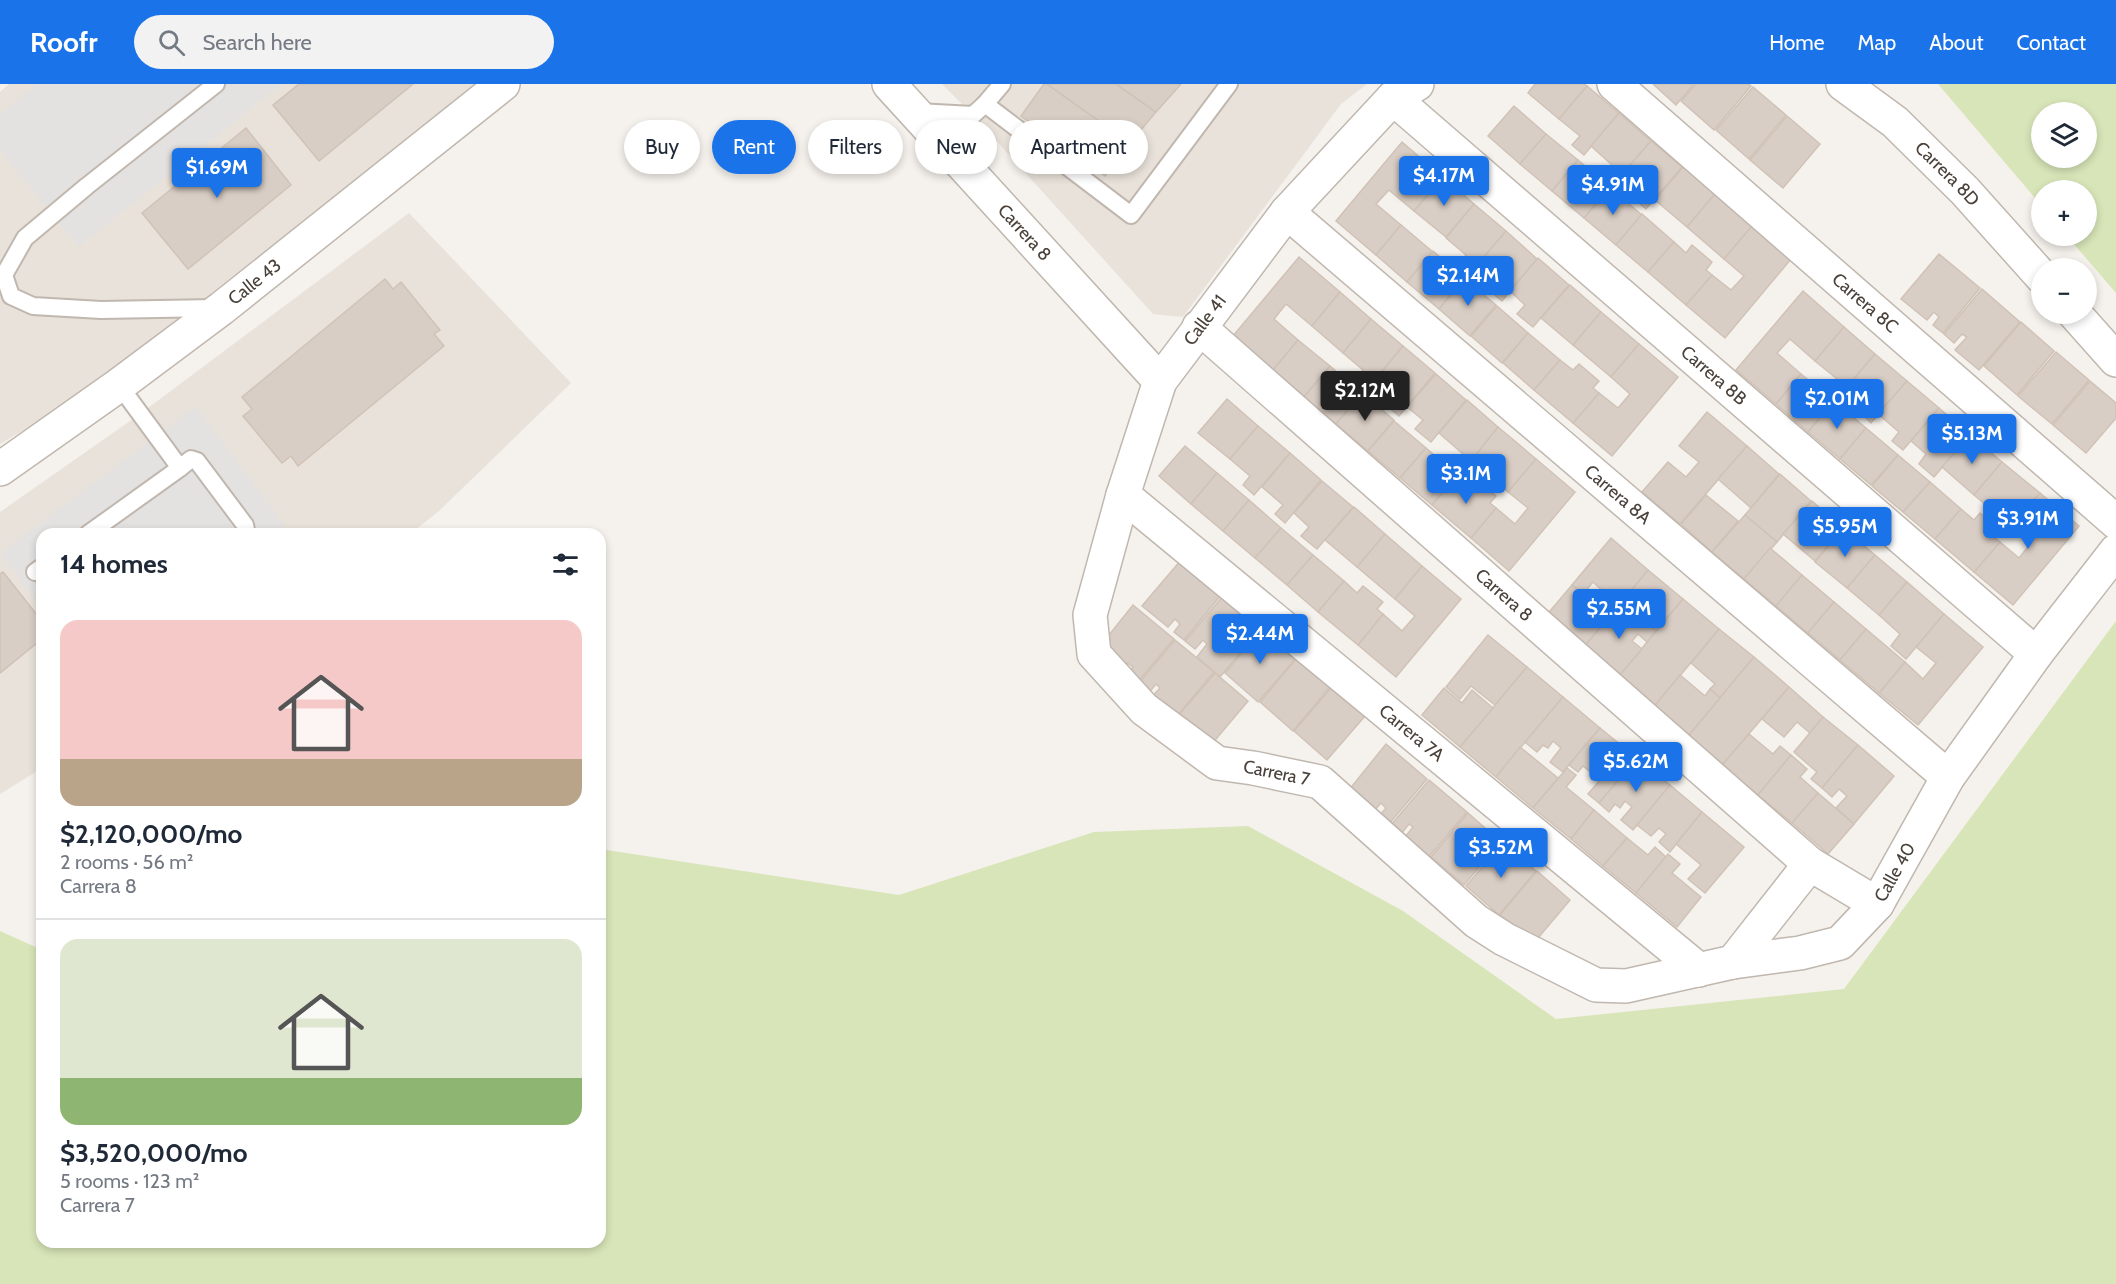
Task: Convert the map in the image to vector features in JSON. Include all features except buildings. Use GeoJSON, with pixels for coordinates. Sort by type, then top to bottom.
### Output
{"type":"FeatureCollection","features":[{"type":"Feature","properties":{"kind":"street","name":"Calle 43"},"geometry":{"type":"LineString","coordinates":[[0,469],[222,308],[503,84]]}},
{"type":"Feature","properties":{"kind":"street","name":"Carrera 8"},"geometry":{"type":"LineString","coordinates":[[889,84],[1160,381]]}},
{"type":"Feature","properties":{"kind":"street","name":"Carrera 8C"},"geometry":{"type":"LineString","coordinates":[[1614,84],[2116,522]]}},
{"type":"Feature","properties":{"kind":"street","name":"Carrera 8D"},"geometry":{"type":"LineString","coordinates":[[1843,84],[1895,122],[1965,191],[2031,264]]}},
{"type":"Feature","properties":{"kind":"street","name":"Calle 41"},"geometry":{"type":"LineString","coordinates":[[1090,615],[1124,495],[1160,381],[1287,212],[1405,91]]}},
{"type":"Feature","properties":{"kind":"street","name":"Carrera 8B"},"geometry":{"type":"LineString","coordinates":[[1405,91],[2036,654]]}},
{"type":"Feature","properties":{"kind":"street","name":"Carrera 8A"},"geometry":{"type":"LineString","coordinates":[[1287,212],[1948,777]]}},
{"type":"Feature","properties":{"kind":"street"},"geometry":{"type":"LineString","coordinates":[[2083,324],[2116,360]]}},
{"type":"Feature","properties":{"kind":"street","name":"Carrera 8"},"geometry":{"type":"LineString","coordinates":[[1199,327],[1810,864],[1877,904]]}},
{"type":"Feature","properties":{"kind":"street","name":"Carrera 7A"},"geometry":{"type":"LineString","coordinates":[[1124,495],[1699,970]]}},
{"type":"Feature","properties":{"kind":"street","name":"Calle 40"},"geometry":{"type":"LineString","coordinates":[[1549,963],[1596,985],[1626,986],[1733,962],[1800,953],[1840,943],[1877,904],[1948,777],[2036,654],[2116,551]]}},
{"type":"Feature","properties":{"kind":"street","name":"Carrera 7"},"geometry":{"type":"LineString","coordinates":[[1090,615],[1094,654],[1144,708],[1217,763],[1320,782],[1476,921],[1549,963]]}},
{"type":"Feature","properties":{"kind":"street"},"geometry":{"type":"LineString","coordinates":[[1733,962],[1810,864]]}},
{"type":"Feature","properties":{"kind":"lane"},"geometry":{"type":"LineString","coordinates":[[216,84],[25,238],[4,275],[11,296],[33,306],[101,310],[222,308]]}},
{"type":"Feature","properties":{"kind":"lane"},"geometry":{"type":"LineString","coordinates":[[915,111],[973,115],[1002,84]]}},
{"type":"Feature","properties":{"kind":"lane"},"geometry":{"type":"LineString","coordinates":[[985,104],[1131,215],[1229,84]]}},
{"type":"Feature","properties":{"kind":"lane"},"geometry":{"type":"LineString","coordinates":[[118,385],[180,468]]}},
{"type":"Feature","properties":{"kind":"lane"},"geometry":{"type":"LineString","coordinates":[[96,528],[191,459],[198,460],[246,528]]}},
{"type":"Feature","properties":{"kind":"shaded area"},"geometry":{"type":"Polygon","coordinates":[[[9,84],[486,84],[169,344],[0,444],[0,92],[9,84]]]}},
{"type":"Feature","properties":{"kind":"shaded area"},"geometry":{"type":"Polygon","coordinates":[[[37,84],[281,84],[79,247],[0,150],[0,114],[37,84]]]}},
{"type":"Feature","properties":{"kind":"shaded area"},"geometry":{"type":"Polygon","coordinates":[[[942,84],[1367,84],[1341,104],[1183,317],[1153,314],[1026,174],[1148,174],[1148,120],[1009,120],[1009,155],[997,142],[997,120],[978,120],[942,84]]]}},
{"type":"Feature","properties":{"kind":"shaded area"},"geometry":{"type":"Polygon","coordinates":[[[409,213],[571,383],[439,511],[418,528],[36,528],[36,772],[0,794],[0,512],[140,414],[409,213]]]}},
{"type":"Feature","properties":{"kind":"shaded area"},"geometry":{"type":"Polygon","coordinates":[[[196,406],[285,526],[282,528],[36,528],[36,601],[0,553],[196,406]]]}},
{"type":"Feature","properties":{"kind":"green space"},"geometry":{"type":"Polygon","coordinates":[[[1938,84],[2116,84],[2116,293],[2097,271],[2097,258],[2086,258],[2076,246],[2097,246],[2097,180],[2031,180],[2031,193],[1938,84]]]}},
{"type":"Feature","properties":{"kind":"green space"},"geometry":{"type":"Polygon","coordinates":[[[2116,621],[2116,1284],[0,1284],[0,931],[36,947],[36,1248],[606,1248],[606,850],[899,895],[1094,832],[1248,826],[1403,911],[1556,1019],[1844,989],[2116,621]]]}}]}
